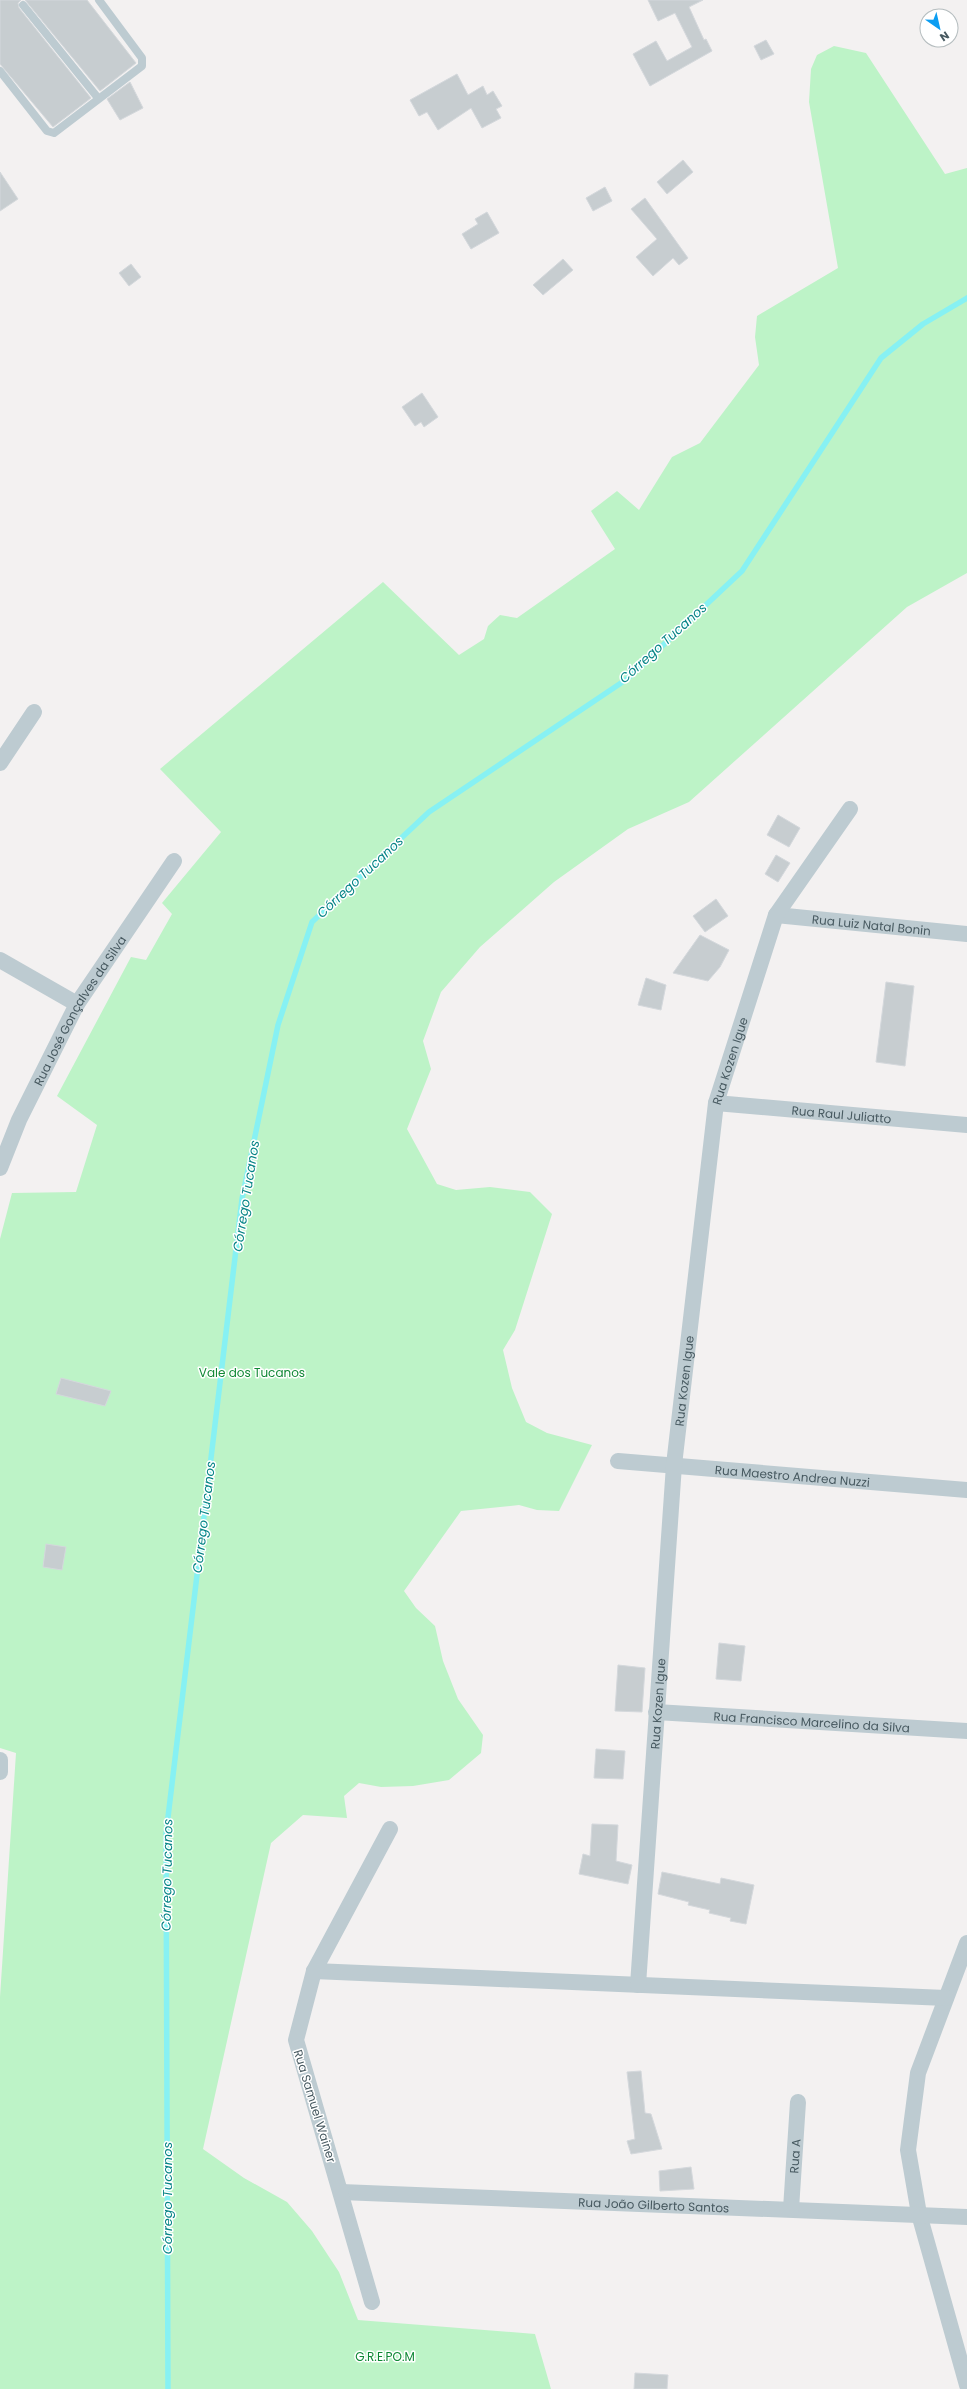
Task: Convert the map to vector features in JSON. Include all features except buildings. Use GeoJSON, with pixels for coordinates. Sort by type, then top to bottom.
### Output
{"type":"FeatureCollection","features":[{"type":"Feature","properties":{"kind":"street"},"geometry":{"type":"LineString","coordinates":[[0,763],[34,712]]}},
{"type":"Feature","properties":{"kind":"street","name":"Rua Kozen Igue"},"geometry":{"type":"LineString","coordinates":[[638,1985],[674,1465],[716,1103],[776,915],[850,808]]}},
{"type":"Feature","properties":{"kind":"street","name":"Rua José Gonçalves da Silva"},"geometry":{"type":"LineString","coordinates":[[0,1168],[18,1120],[77,1004],[174,861]]}},
{"type":"Feature","properties":{"kind":"street","name":"Rua Luiz Natal Bonin"},"geometry":{"type":"LineString","coordinates":[[776,915],[967,934]]}},
{"type":"Feature","properties":{"kind":"street"},"geometry":{"type":"LineString","coordinates":[[0,960],[77,1004]]}},
{"type":"Feature","properties":{"kind":"street","name":"Rua Raul Juliatto"},"geometry":{"type":"LineString","coordinates":[[716,1103],[967,1125]]}},
{"type":"Feature","properties":{"kind":"street","name":"Rua Maestro Andrea Nuzzi"},"geometry":{"type":"LineString","coordinates":[[618,1461],[967,1490]]}},
{"type":"Feature","properties":{"kind":"street","name":"Rua Francisco Marcelino da Silva"},"geometry":{"type":"LineString","coordinates":[[656,1712],[967,1731]]}},
{"type":"Feature","properties":{"kind":"street","name":"Rua Samuel Wainer"},"geometry":{"type":"LineString","coordinates":[[372,2302],[342,2192],[296,2040],[314,1972],[390,1829]]}},
{"type":"Feature","properties":{"kind":"street"},"geometry":{"type":"LineString","coordinates":[[967,1944],[918,2073],[908,2150],[919,2214],[967,2385]]}},
{"type":"Feature","properties":{"kind":"street"},"geometry":{"type":"LineString","coordinates":[[314,1972],[946,1998]]}},
{"type":"Feature","properties":{"kind":"street","name":"Rua A"},"geometry":{"type":"LineString","coordinates":[[791,2209],[798,2102]]}},
{"type":"Feature","properties":{"kind":"street","name":"Rua João Gilberto Santos"},"geometry":{"type":"LineString","coordinates":[[342,2192],[967,2217]]}},
{"type":"Feature","properties":{"kind":"lane"},"geometry":{"type":"LineString","coordinates":[[0,71],[51,133],[142,66],[143,61],[98,0]]}},
{"type":"Feature","properties":{"kind":"lane"},"geometry":{"type":"LineString","coordinates":[[24,5],[98,98]]}},
{"type":"Feature","properties":{"kind":"green space","name":"Vale dos Tucanos"},"geometry":{"type":"Polygon","coordinates":[[[834,46],[866,53],[945,174],[967,168],[967,573],[907,607],[689,802],[628,829],[554,882],[480,947],[441,992],[423,1041],[431,1069],[407,1129],[437,1184],[456,1190],[490,1187],[530,1192],[552,1214],[515,1330],[503,1350],[512,1388],[526,1422],[547,1433],[592,1445],[559,1511],[537,1510],[519,1505],[461,1511],[404,1591],[416,1608],[435,1626],[443,1661],[458,1699],[483,1735],[481,1753],[449,1780],[413,1786],[381,1787],[359,1783],[344,1796],[347,1818],[303,1815],[271,1843],[203,2149],[244,2178],[287,2202],[312,2231],[339,2272],[358,2320],[535,2334],[551,2389],[0,2389],[0,1997],[16,1753],[0,1748],[0,1239],[12,1193],[76,1192],[97,1125],[57,1096],[131,957],[146,960],[172,914],[162,903],[221,832],[160,769],[383,582],[459,655],[484,639],[488,626],[500,615],[517,618],[615,549],[591,511],[617,491],[639,510],[672,457],[700,443],[759,365],[755,337],[757,316],[838,268],[809,102],[811,69],[817,55],[834,46]]]}},
{"type":"Feature","properties":{"kind":"waterway","name":"Córrego Tucanos"},"geometry":{"type":"LineString","coordinates":[[168,2389],[166,1834],[242,1199],[278,1025],[312,922],[429,812],[627,679],[742,571],[881,358],[923,324],[967,298]]}},
{"type":"Feature","properties":{"kind":"park label","name":"G.R.E.PO.M"},"geometry":{"type":"Point","coordinates":[385,2356]}}]}
